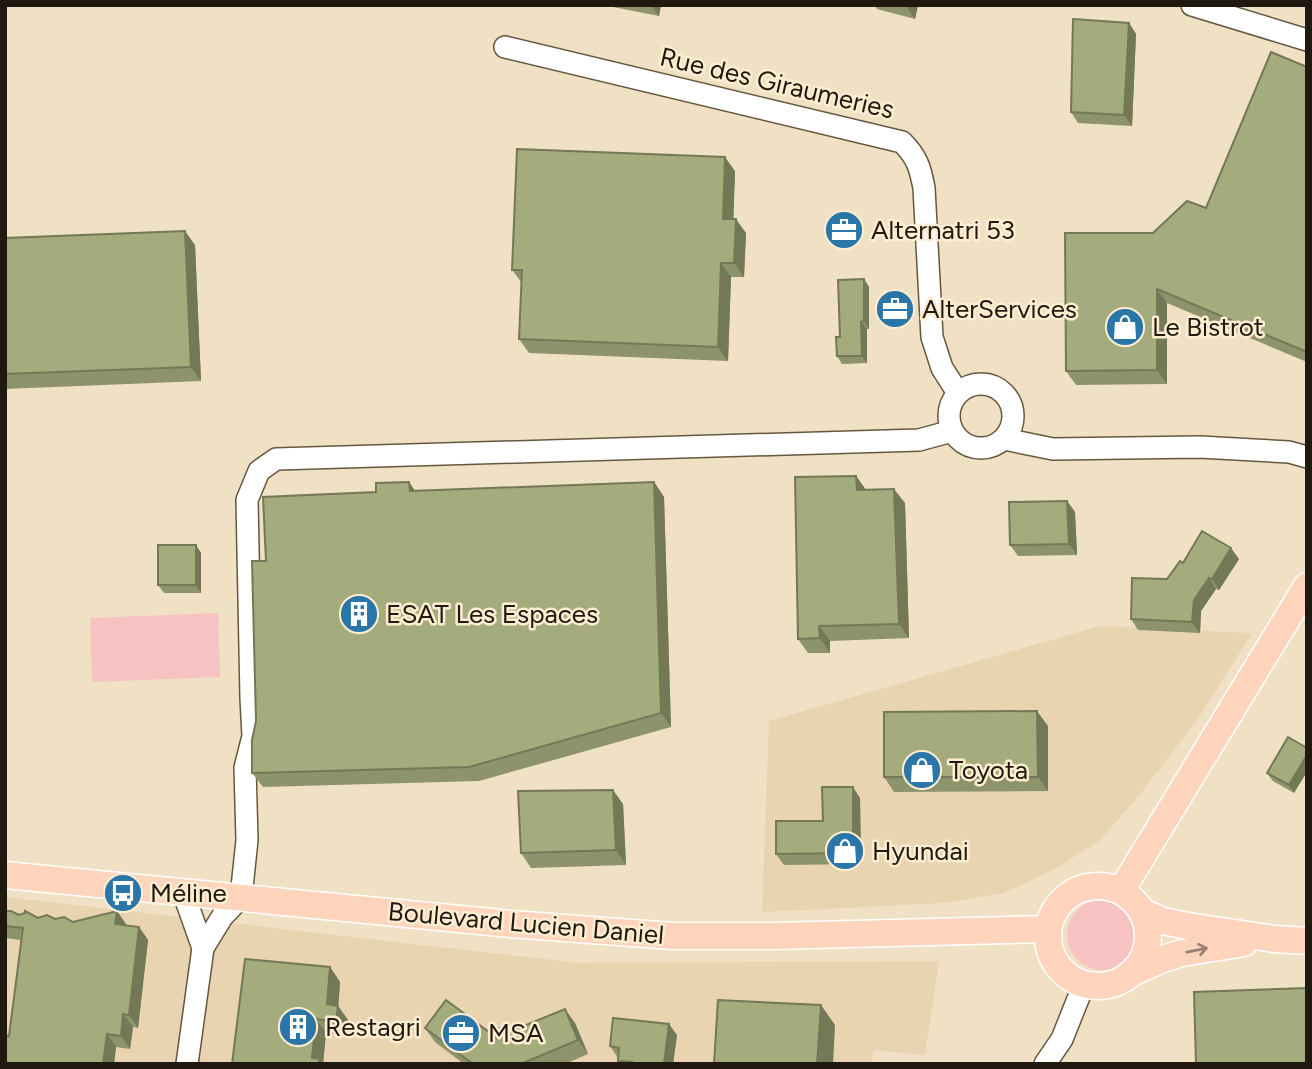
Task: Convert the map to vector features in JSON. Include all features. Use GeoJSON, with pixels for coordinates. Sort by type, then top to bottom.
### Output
{"type":"FeatureCollection","features":[{"type":"Feature","properties":{"kind":"main road"},"geometry":{"type":"LineString","coordinates":[[1121,891],[1307,586]]}},
{"type":"Feature","properties":{"kind":"main road","name":"Boulevard Lucien Daniel"},"geometry":{"type":"LineString","coordinates":[[5,875],[511,925],[673,936],[1048,929]]}},
{"type":"Feature","properties":{"kind":"main road"},"geometry":{"type":"LineString","coordinates":[[1133,972],[1147,950],[1149,937],[1143,912],[1134,900],[1121,891],[1106,886],[1090,886],[1075,891],[1062,900],[1053,913],[1048,929],[1048,943],[1052,957],[1060,969],[1084,985],[1102,986],[1118,982],[1133,972],[1182,953],[1274,939]]}},
{"type":"Feature","properties":{"kind":"main road"},"geometry":{"type":"LineString","coordinates":[[1143,912],[1163,921],[1274,939],[1307,941]]}},
{"type":"Feature","properties":{"kind":"street"},"geometry":{"type":"LineString","coordinates":[[1192,5],[1307,40]]}},
{"type":"Feature","properties":{"kind":"street","name":"Rue des Giraumeries"},"geometry":{"type":"LineString","coordinates":[[505,47],[902,142],[913,153],[920,167],[924,188],[932,337],[942,368],[958,393]]}},
{"type":"Feature","properties":{"kind":"street"},"geometry":{"type":"LineString","coordinates":[[976,383],[996,386],[1011,401],[1014,421],[1004,439],[986,448],[966,445],[952,430],[949,411],[958,393],[976,383]]}},
{"type":"Feature","properties":{"kind":"street"},"geometry":{"type":"LineString","coordinates":[[187,1064],[203,948],[222,917],[241,897],[247,840],[245,768],[253,736],[247,500],[260,471],[276,459],[919,440],[952,430]]}},
{"type":"Feature","properties":{"kind":"street"},"geometry":{"type":"LineString","coordinates":[[1004,439],[1053,449],[1200,447],[1289,452],[1307,457]]}},
{"type":"Feature","properties":{"kind":"street"},"geometry":{"type":"LineString","coordinates":[[183,892],[203,948]]}},
{"type":"Feature","properties":{"kind":"street"},"geometry":{"type":"LineString","coordinates":[[1045,1064],[1062,1039],[1084,985]]}},
{"type":"Feature","properties":{"kind":"shaded area"},"geometry":{"type":"Polygon","coordinates":[[[218,613],[220,677],[92,682],[90,618],[218,613]]]}},
{"type":"Feature","properties":{"kind":"shaded area"},"geometry":{"type":"Polygon","coordinates":[[[1100,626],[1252,633],[1200,716],[1141,793],[1100,840],[1057,868],[1004,893],[944,903],[762,912],[769,721],[1100,626]]]}},
{"type":"Feature","properties":{"kind":"shaded area"},"geometry":{"type":"Polygon","coordinates":[[[5,897],[579,963],[939,961],[925,1055],[873,1050],[872,1064],[5,1064],[5,897]]]}},
{"type":"Feature","properties":{"kind":"shaded area"},"geometry":{"type":"Polygon","coordinates":[[[1102,900],[1121,906],[1131,916],[1137,935],[1131,954],[1121,964],[1102,970],[1083,964],[1073,954],[1067,935],[1073,916],[1083,906],[1102,900]]]}},
{"type":"Feature","properties":{"kind":"building"},"geometry":{"type":"Polygon","coordinates":[[[1073,19],[1129,23],[1124,115],[1071,112],[1073,19]]]}},
{"type":"Feature","properties":{"kind":"building"},"geometry":{"type":"Polygon","coordinates":[[[1271,52],[1307,67],[1307,352],[1157,289],[1157,370],[1066,371],[1065,233],[1153,233],[1187,201],[1206,208],[1271,52]]]}},
{"type":"Feature","properties":{"kind":"building"},"geometry":{"type":"Polygon","coordinates":[[[517,149],[725,157],[723,219],[736,219],[734,263],[721,263],[718,347],[519,339],[522,270],[512,270],[517,149]]]}},
{"type":"Feature","properties":{"kind":"building"},"geometry":{"type":"Polygon","coordinates":[[[185,231],[191,367],[5,374],[5,238],[185,231]]]}},
{"type":"Feature","properties":{"kind":"building"},"geometry":{"type":"Polygon","coordinates":[[[864,279],[862,356],[837,356],[836,337],[840,337],[838,280],[864,279]]]}},
{"type":"Feature","properties":{"kind":"building"},"geometry":{"type":"Polygon","coordinates":[[[856,476],[857,490],[894,489],[899,624],[819,626],[820,638],[798,639],[795,477],[856,476]]]}},
{"type":"Feature","properties":{"kind":"building"},"geometry":{"type":"Polygon","coordinates":[[[409,482],[410,491],[654,482],[661,713],[469,767],[252,773],[252,740],[256,721],[252,561],[266,561],[263,497],[376,492],[376,483],[409,482]]]}},
{"type":"Feature","properties":{"kind":"building"},"geometry":{"type":"Polygon","coordinates":[[[1067,501],[1069,544],[1010,545],[1009,502],[1067,501]]]}},
{"type":"Feature","properties":{"kind":"building"},"geometry":{"type":"Polygon","coordinates":[[[1202,531],[1231,548],[1212,579],[1209,578],[1194,600],[1192,622],[1131,619],[1132,578],[1167,579],[1180,561],[1183,563],[1202,531]]]}},
{"type":"Feature","properties":{"kind":"building"},"geometry":{"type":"Polygon","coordinates":[[[158,545],[196,545],[196,585],[158,585],[158,545]]]}},
{"type":"Feature","properties":{"kind":"building"},"geometry":{"type":"Polygon","coordinates":[[[1037,711],[1038,777],[884,777],[884,712],[1037,711]]]}},
{"type":"Feature","properties":{"kind":"building"},"geometry":{"type":"Polygon","coordinates":[[[1288,737],[1307,748],[1307,755],[1289,785],[1267,773],[1288,737]]]}},
{"type":"Feature","properties":{"kind":"building"},"geometry":{"type":"Polygon","coordinates":[[[822,787],[853,787],[853,853],[776,854],[776,821],[823,821],[822,787]]]}},
{"type":"Feature","properties":{"kind":"building"},"geometry":{"type":"Polygon","coordinates":[[[613,790],[616,850],[521,853],[518,791],[613,790]]]}},
{"type":"Feature","properties":{"kind":"building"},"geometry":{"type":"Polygon","coordinates":[[[5,911],[19,915],[25,911],[38,918],[47,915],[55,919],[64,917],[73,922],[117,911],[115,924],[139,927],[129,1015],[123,1014],[121,1036],[107,1034],[103,1064],[5,1064],[5,1035],[9,1036],[23,928],[5,926],[5,911]]]}},
{"type":"Feature","properties":{"kind":"building","name":"Restagri"},"geometry":{"type":"Polygon","coordinates":[[[245,959],[330,967],[327,1004],[338,1006],[336,1022],[316,1019],[312,1058],[320,1059],[319,1064],[232,1064],[245,959]]]}},
{"type":"Feature","properties":{"kind":"building"},"geometry":{"type":"Polygon","coordinates":[[[1307,988],[1307,1064],[1196,1064],[1194,992],[1307,988]]]}},
{"type":"Feature","properties":{"kind":"building"},"geometry":{"type":"Polygon","coordinates":[[[446,1000],[497,1038],[499,1028],[514,1030],[565,1009],[578,1040],[521,1064],[473,1064],[425,1028],[446,1000]]]}},
{"type":"Feature","properties":{"kind":"building"},"geometry":{"type":"Polygon","coordinates":[[[718,1000],[821,1005],[817,1064],[714,1064],[718,1000]]]}},
{"type":"Feature","properties":{"kind":"building"},"geometry":{"type":"Polygon","coordinates":[[[613,1018],[669,1024],[664,1064],[631,1064],[632,1062],[618,1061],[619,1048],[610,1046],[613,1018]]]}},
{"type":"Feature","properties":{"kind":"place","name":"Alternatri 53"},"geometry":{"type":"Point","coordinates":[844,230]}},
{"type":"Feature","properties":{"kind":"place","name":"AlterServices"},"geometry":{"type":"Point","coordinates":[895,309]}},
{"type":"Feature","properties":{"kind":"place","name":"Le Bistrot"},"geometry":{"type":"Point","coordinates":[1125,327]}},
{"type":"Feature","properties":{"kind":"place","name":"ESAT Les Espaces"},"geometry":{"type":"Point","coordinates":[359,614]}},
{"type":"Feature","properties":{"kind":"place","name":"Toyota"},"geometry":{"type":"Point","coordinates":[922,770]}},
{"type":"Feature","properties":{"kind":"place","name":"Hyundai"},"geometry":{"type":"Point","coordinates":[845,851]}},
{"type":"Feature","properties":{"kind":"place","name":"Méline"},"geometry":{"type":"Point","coordinates":[123,893]}},
{"type":"Feature","properties":{"kind":"place","name":"Restagri"},"geometry":{"type":"Point","coordinates":[298,1027]}},
{"type":"Feature","properties":{"kind":"place","name":"MSA"},"geometry":{"type":"Point","coordinates":[461,1033]}}]}
